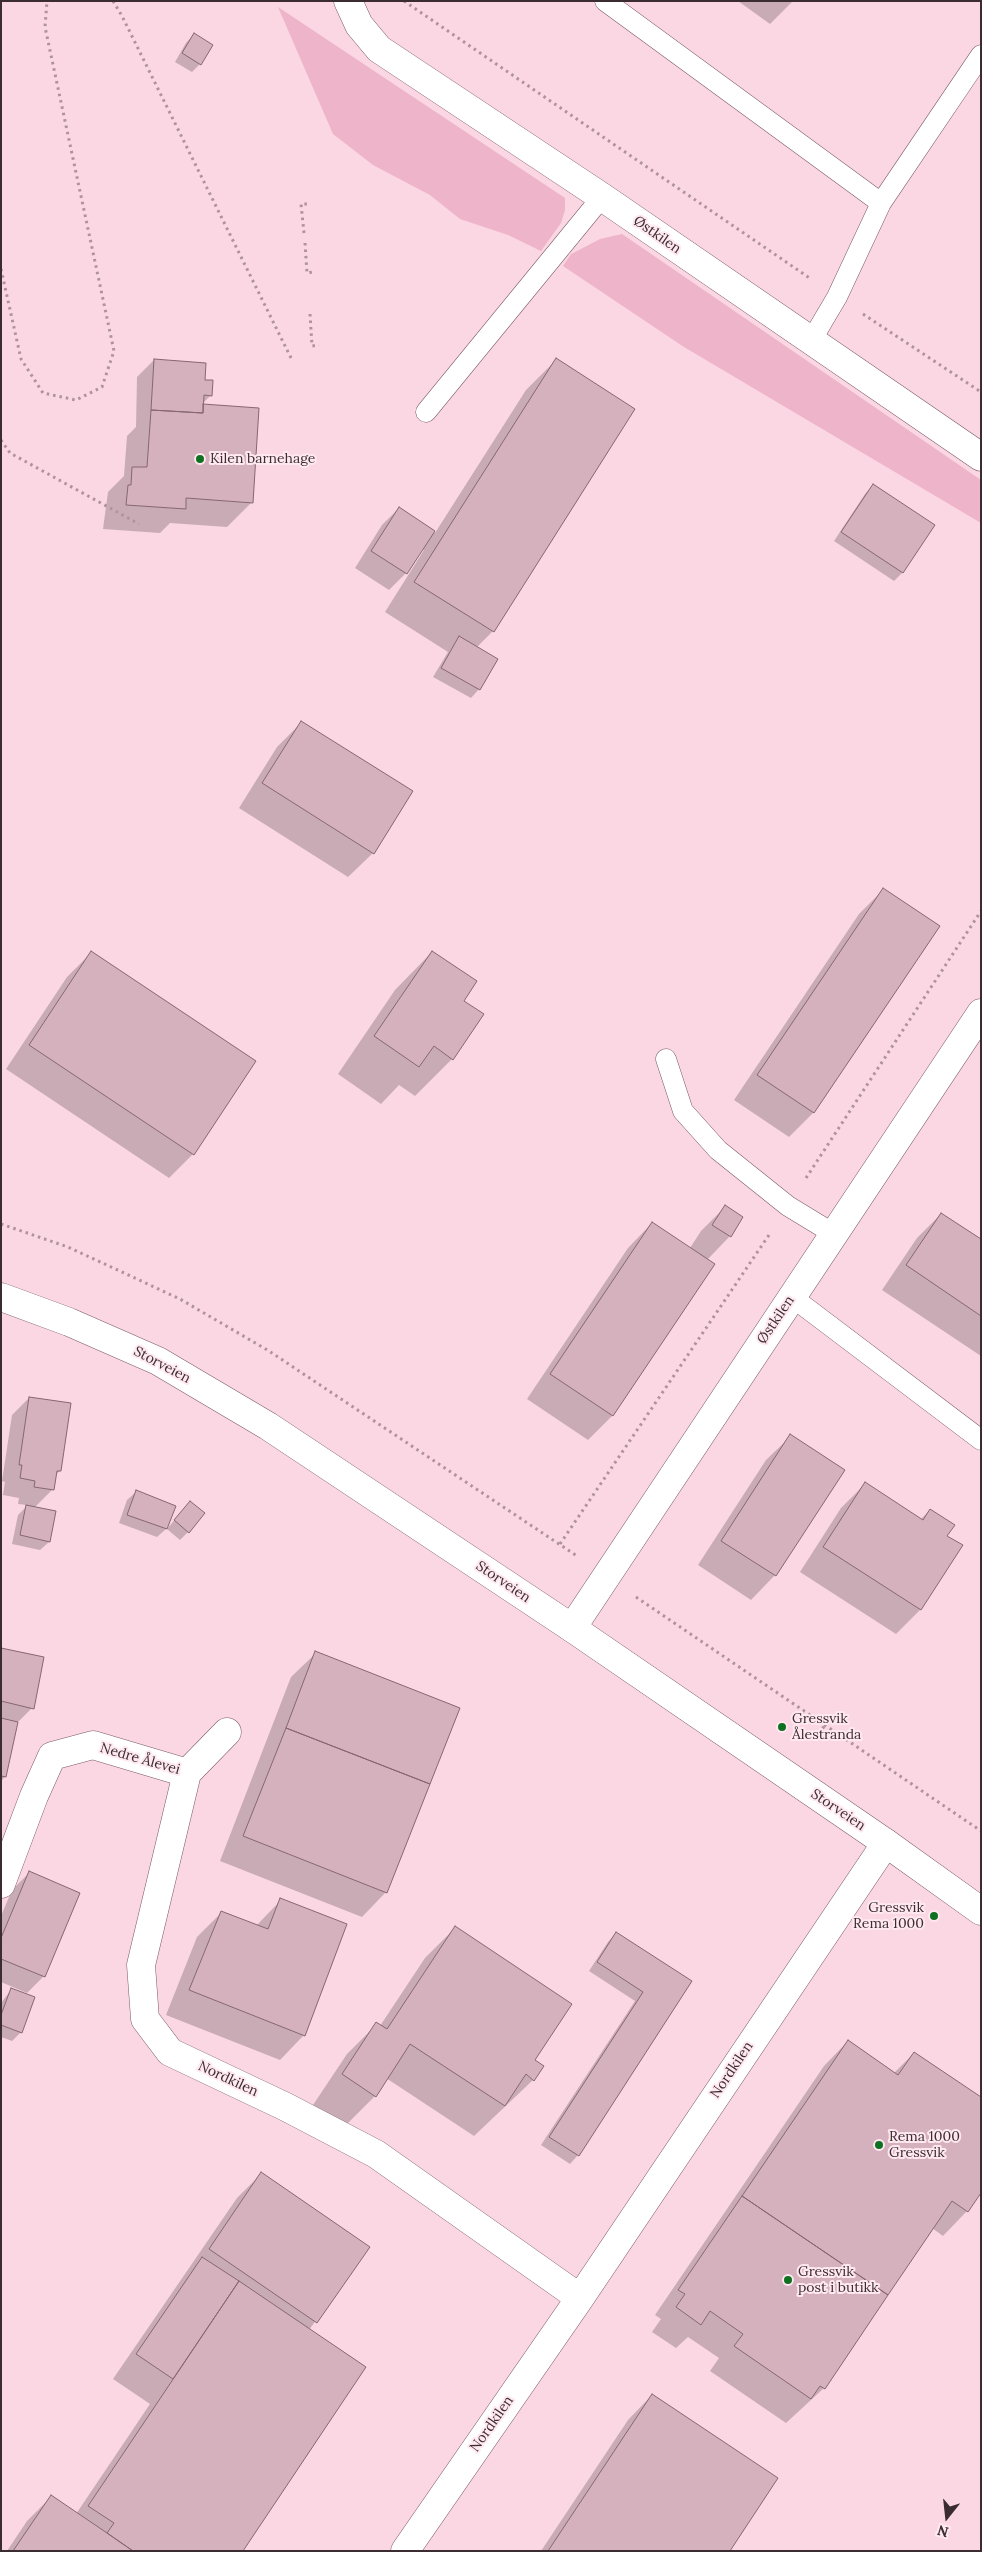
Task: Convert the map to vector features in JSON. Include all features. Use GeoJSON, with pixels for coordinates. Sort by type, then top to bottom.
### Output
{"type":"FeatureCollection","features":[{"type":"Feature","properties":{"kind":"street","name":"Østkilen"},"geometry":{"type":"LineString","coordinates":[[348,1],[359,25],[379,48],[602,197],[981,457]]}},
{"type":"Feature","properties":{"kind":"street","name":"Østkilen"},"geometry":{"type":"LineString","coordinates":[[572,1628],[981,1013]]}},
{"type":"Feature","properties":{"kind":"street","name":"Storveien"},"geometry":{"type":"LineString","coordinates":[[1,1297],[69,1322],[166,1366],[268,1426],[572,1628],[886,1843],[981,1911]]}},
{"type":"Feature","properties":{"kind":"street"},"geometry":{"type":"LineString","coordinates":[[187,1773],[227,1732]]}},
{"type":"Feature","properties":{"kind":"street","name":"Nedre Ålevei"},"geometry":{"type":"LineString","coordinates":[[1,1884],[34,1796],[52,1756],[94,1746],[187,1773]]}},
{"type":"Feature","properties":{"kind":"street","name":"Nordkilen"},"geometry":{"type":"LineString","coordinates":[[187,1773],[141,1965],[145,2019],[170,2052],[286,2106],[376,2154],[580,2298]]}},
{"type":"Feature","properties":{"kind":"street","name":"Nordkilen"},"geometry":{"type":"LineString","coordinates":[[405,2551],[580,2298],[886,1843]]}},
{"type":"Feature","properties":{"kind":"lane"},"geometry":{"type":"LineString","coordinates":[[605,1],[881,203]]}},
{"type":"Feature","properties":{"kind":"lane"},"geometry":{"type":"LineString","coordinates":[[811,341],[837,297],[881,203],[981,55]]}},
{"type":"Feature","properties":{"kind":"lane"},"geometry":{"type":"LineString","coordinates":[[426,412],[602,197]]}},
{"type":"Feature","properties":{"kind":"lane"},"geometry":{"type":"LineString","coordinates":[[666,1059],[683,1111],[718,1150],[788,1206],[834,1234]]}},
{"type":"Feature","properties":{"kind":"lane"},"geometry":{"type":"LineString","coordinates":[[792,1297],[981,1440]]}},
{"type":"Feature","properties":{"kind":"path"},"geometry":{"type":"LineString","coordinates":[[1,270],[21,359],[43,393],[76,400],[102,387],[114,351],[45,27],[46,1]]}},
{"type":"Feature","properties":{"kind":"path"},"geometry":{"type":"LineString","coordinates":[[113,1],[291,358]]}},
{"type":"Feature","properties":{"kind":"path"},"geometry":{"type":"LineString","coordinates":[[404,1],[837,297],[981,392]]}},
{"type":"Feature","properties":{"kind":"path"},"geometry":{"type":"LineString","coordinates":[[304,233],[301,204],[307,204]]}},
{"type":"Feature","properties":{"kind":"path"},"geometry":{"type":"LineString","coordinates":[[305,243],[307,273],[313,272]]}},
{"type":"Feature","properties":{"kind":"path"},"geometry":{"type":"LineString","coordinates":[[310,314],[312,346],[319,345]]}},
{"type":"Feature","properties":{"kind":"path"},"geometry":{"type":"LineString","coordinates":[[1,440],[10,453],[139,524]]}},
{"type":"Feature","properties":{"kind":"path"},"geometry":{"type":"LineString","coordinates":[[1,1224],[68,1247],[180,1299],[269,1351],[606,1576],[981,1831]]}},
{"type":"Feature","properties":{"kind":"path"},"geometry":{"type":"LineString","coordinates":[[819,1734],[825,1725]]}},
{"type":"Feature","properties":{"kind":"shaded area"},"geometry":{"type":"Polygon","coordinates":[[[278,7],[565,198],[565,210],[561,223],[541,251],[508,235],[460,219],[430,195],[373,165],[333,134],[278,7]]]}},
{"type":"Feature","properties":{"kind":"shaded area"},"geometry":{"type":"Polygon","coordinates":[[[622,234],[981,480],[981,523],[684,347],[563,266],[571,254],[600,239],[622,234]]]}},
{"type":"Feature","properties":{"kind":"building"},"geometry":{"type":"Polygon","coordinates":[[[194,33],[213,45],[201,65],[182,53],[194,33]]]}},
{"type":"Feature","properties":{"kind":"building"},"geometry":{"type":"Polygon","coordinates":[[[556,358],[635,409],[494,632],[414,582],[556,358]]]}},
{"type":"Feature","properties":{"kind":"building"},"geometry":{"type":"Polygon","coordinates":[[[154,359],[206,363],[205,380],[213,380],[212,396],[204,395],[203,413],[151,410],[154,359]]]}},
{"type":"Feature","properties":{"kind":"building"},"geometry":{"type":"Polygon","coordinates":[[[203,404],[259,408],[253,503],[186,498],[186,509],[126,505],[128,485],[131,485],[132,467],[147,467],[151,410],[203,413],[203,404]]]}},
{"type":"Feature","properties":{"kind":"building"},"geometry":{"type":"Polygon","coordinates":[[[873,484],[935,525],[903,573],[841,532],[873,484]]]}},
{"type":"Feature","properties":{"kind":"building"},"geometry":{"type":"Polygon","coordinates":[[[399,507],[435,531],[407,574],[371,551],[399,507]]]}},
{"type":"Feature","properties":{"kind":"building"},"geometry":{"type":"Polygon","coordinates":[[[459,636],[498,659],[480,690],[441,668],[459,636]]]}},
{"type":"Feature","properties":{"kind":"building"},"geometry":{"type":"Polygon","coordinates":[[[301,721],[413,791],[374,854],[262,783],[301,721]]]}},
{"type":"Feature","properties":{"kind":"building"},"geometry":{"type":"Polygon","coordinates":[[[883,888],[940,926],[814,1113],[757,1075],[883,888]]]}},
{"type":"Feature","properties":{"kind":"building"},"geometry":{"type":"Polygon","coordinates":[[[91,951],[256,1061],[194,1155],[29,1045],[91,951]]]}},
{"type":"Feature","properties":{"kind":"building"},"geometry":{"type":"Polygon","coordinates":[[[432,951],[477,981],[464,1001],[484,1014],[453,1060],[434,1046],[419,1067],[374,1036],[432,951]]]}},
{"type":"Feature","properties":{"kind":"building"},"geometry":{"type":"Polygon","coordinates":[[[725,1205],[743,1217],[731,1237],[712,1225],[725,1205]]]}},
{"type":"Feature","properties":{"kind":"building"},"geometry":{"type":"Polygon","coordinates":[[[941,1213],[981,1239],[981,1316],[906,1265],[941,1213]]]}},
{"type":"Feature","properties":{"kind":"building"},"geometry":{"type":"Polygon","coordinates":[[[652,1222],[715,1264],[613,1416],[550,1374],[652,1222]]]}},
{"type":"Feature","properties":{"kind":"building"},"geometry":{"type":"Polygon","coordinates":[[[29,1397],[71,1403],[61,1471],[57,1471],[54,1490],[34,1487],[35,1481],[20,1478],[22,1465],[19,1465],[29,1397]]]}},
{"type":"Feature","properties":{"kind":"building"},"geometry":{"type":"Polygon","coordinates":[[[790,1434],[845,1470],[776,1576],[721,1541],[790,1434]]]}},
{"type":"Feature","properties":{"kind":"building"},"geometry":{"type":"Polygon","coordinates":[[[865,1482],[923,1520],[930,1509],[955,1525],[947,1536],[963,1545],[921,1610],[823,1547],[865,1482]]]}},
{"type":"Feature","properties":{"kind":"building"},"geometry":{"type":"Polygon","coordinates":[[[136,1490],[176,1506],[167,1529],[127,1515],[136,1490]]]}},
{"type":"Feature","properties":{"kind":"building"},"geometry":{"type":"Polygon","coordinates":[[[190,1501],[205,1513],[189,1533],[174,1520],[190,1501]]]}},
{"type":"Feature","properties":{"kind":"building"},"geometry":{"type":"Polygon","coordinates":[[[26,1505],[56,1511],[50,1542],[20,1535],[26,1505]]]}},
{"type":"Feature","properties":{"kind":"building"},"geometry":{"type":"Polygon","coordinates":[[[1,1648],[44,1657],[34,1709],[1,1701],[1,1648]]]}},
{"type":"Feature","properties":{"kind":"building"},"geometry":{"type":"Polygon","coordinates":[[[315,1651],[460,1708],[430,1784],[286,1728],[315,1651]]]}},
{"type":"Feature","properties":{"kind":"building"},"geometry":{"type":"Polygon","coordinates":[[[1,1718],[18,1722],[6,1777],[1,1776],[1,1718]]]}},
{"type":"Feature","properties":{"kind":"building"},"geometry":{"type":"Polygon","coordinates":[[[286,1728],[430,1784],[387,1893],[243,1836],[286,1728]]]}},
{"type":"Feature","properties":{"kind":"building"},"geometry":{"type":"Polygon","coordinates":[[[29,1871],[80,1893],[45,1977],[1,1959],[1,1938],[29,1871]]]}},
{"type":"Feature","properties":{"kind":"building"},"geometry":{"type":"Polygon","coordinates":[[[280,1898],[347,1924],[305,2036],[189,1990],[221,1911],[268,1929],[280,1898]]]}},
{"type":"Feature","properties":{"kind":"building"},"geometry":{"type":"Polygon","coordinates":[[[455,1926],[572,2004],[535,2060],[544,2066],[534,2081],[526,2074],[505,2106],[410,2044],[376,2097],[342,2074],[376,2022],[387,2029],[455,1926]]]}},
{"type":"Feature","properties":{"kind":"building"},"geometry":{"type":"Polygon","coordinates":[[[616,1932],[692,1981],[579,2156],[549,2137],[643,1992],[597,1962],[616,1932]]]}},
{"type":"Feature","properties":{"kind":"building"},"geometry":{"type":"Polygon","coordinates":[[[11,1988],[35,1997],[22,2033],[1,2025],[1,2015],[11,1988]]]}},
{"type":"Feature","properties":{"kind":"building","name":"Rema 1000 Gressvik"},"geometry":{"type":"Polygon","coordinates":[[[848,2040],[898,2075],[914,2052],[981,2097],[981,2193],[968,2212],[952,2201],[888,2295],[742,2196],[848,2040]]]}},
{"type":"Feature","properties":{"kind":"building"},"geometry":{"type":"Polygon","coordinates":[[[261,2172],[370,2247],[317,2323],[209,2249],[261,2172]]]}},
{"type":"Feature","properties":{"kind":"building"},"geometry":{"type":"Polygon","coordinates":[[[742,2196],[888,2295],[825,2389],[820,2386],[811,2399],[734,2346],[743,2334],[710,2311],[701,2325],[676,2307],[685,2294],[678,2290],[742,2196]]]}},
{"type":"Feature","properties":{"kind":"building"},"geometry":{"type":"Polygon","coordinates":[[[202,2257],[239,2281],[173,2379],[136,2354],[202,2257]]]}},
{"type":"Feature","properties":{"kind":"building"},"geometry":{"type":"Polygon","coordinates":[[[239,2281],[366,2367],[243,2551],[133,2551],[107,2533],[114,2523],[88,2506],[239,2281]]]}},
{"type":"Feature","properties":{"kind":"building"},"geometry":{"type":"Polygon","coordinates":[[[652,2394],[778,2478],[730,2551],[548,2551],[652,2394]]]}},
{"type":"Feature","properties":{"kind":"building"},"geometry":{"type":"Polygon","coordinates":[[[51,2495],[107,2533],[133,2551],[13,2551],[51,2495]]]}},
{"type":"Feature","properties":{"kind":"place","name":"Kilen barnehage"},"geometry":{"type":"Point","coordinates":[200,459]}},
{"type":"Feature","properties":{"kind":"place","name":"Gressvik Ålestranda"},"geometry":{"type":"Point","coordinates":[782,1727]}},
{"type":"Feature","properties":{"kind":"place","name":"Gressvik Rema 1000"},"geometry":{"type":"Point","coordinates":[934,1916]}},
{"type":"Feature","properties":{"kind":"place","name":"Rema 1000 Gressvik"},"geometry":{"type":"Point","coordinates":[879,2145]}},
{"type":"Feature","properties":{"kind":"place","name":"Gressvik post i butikk"},"geometry":{"type":"Point","coordinates":[788,2280]}}]}
